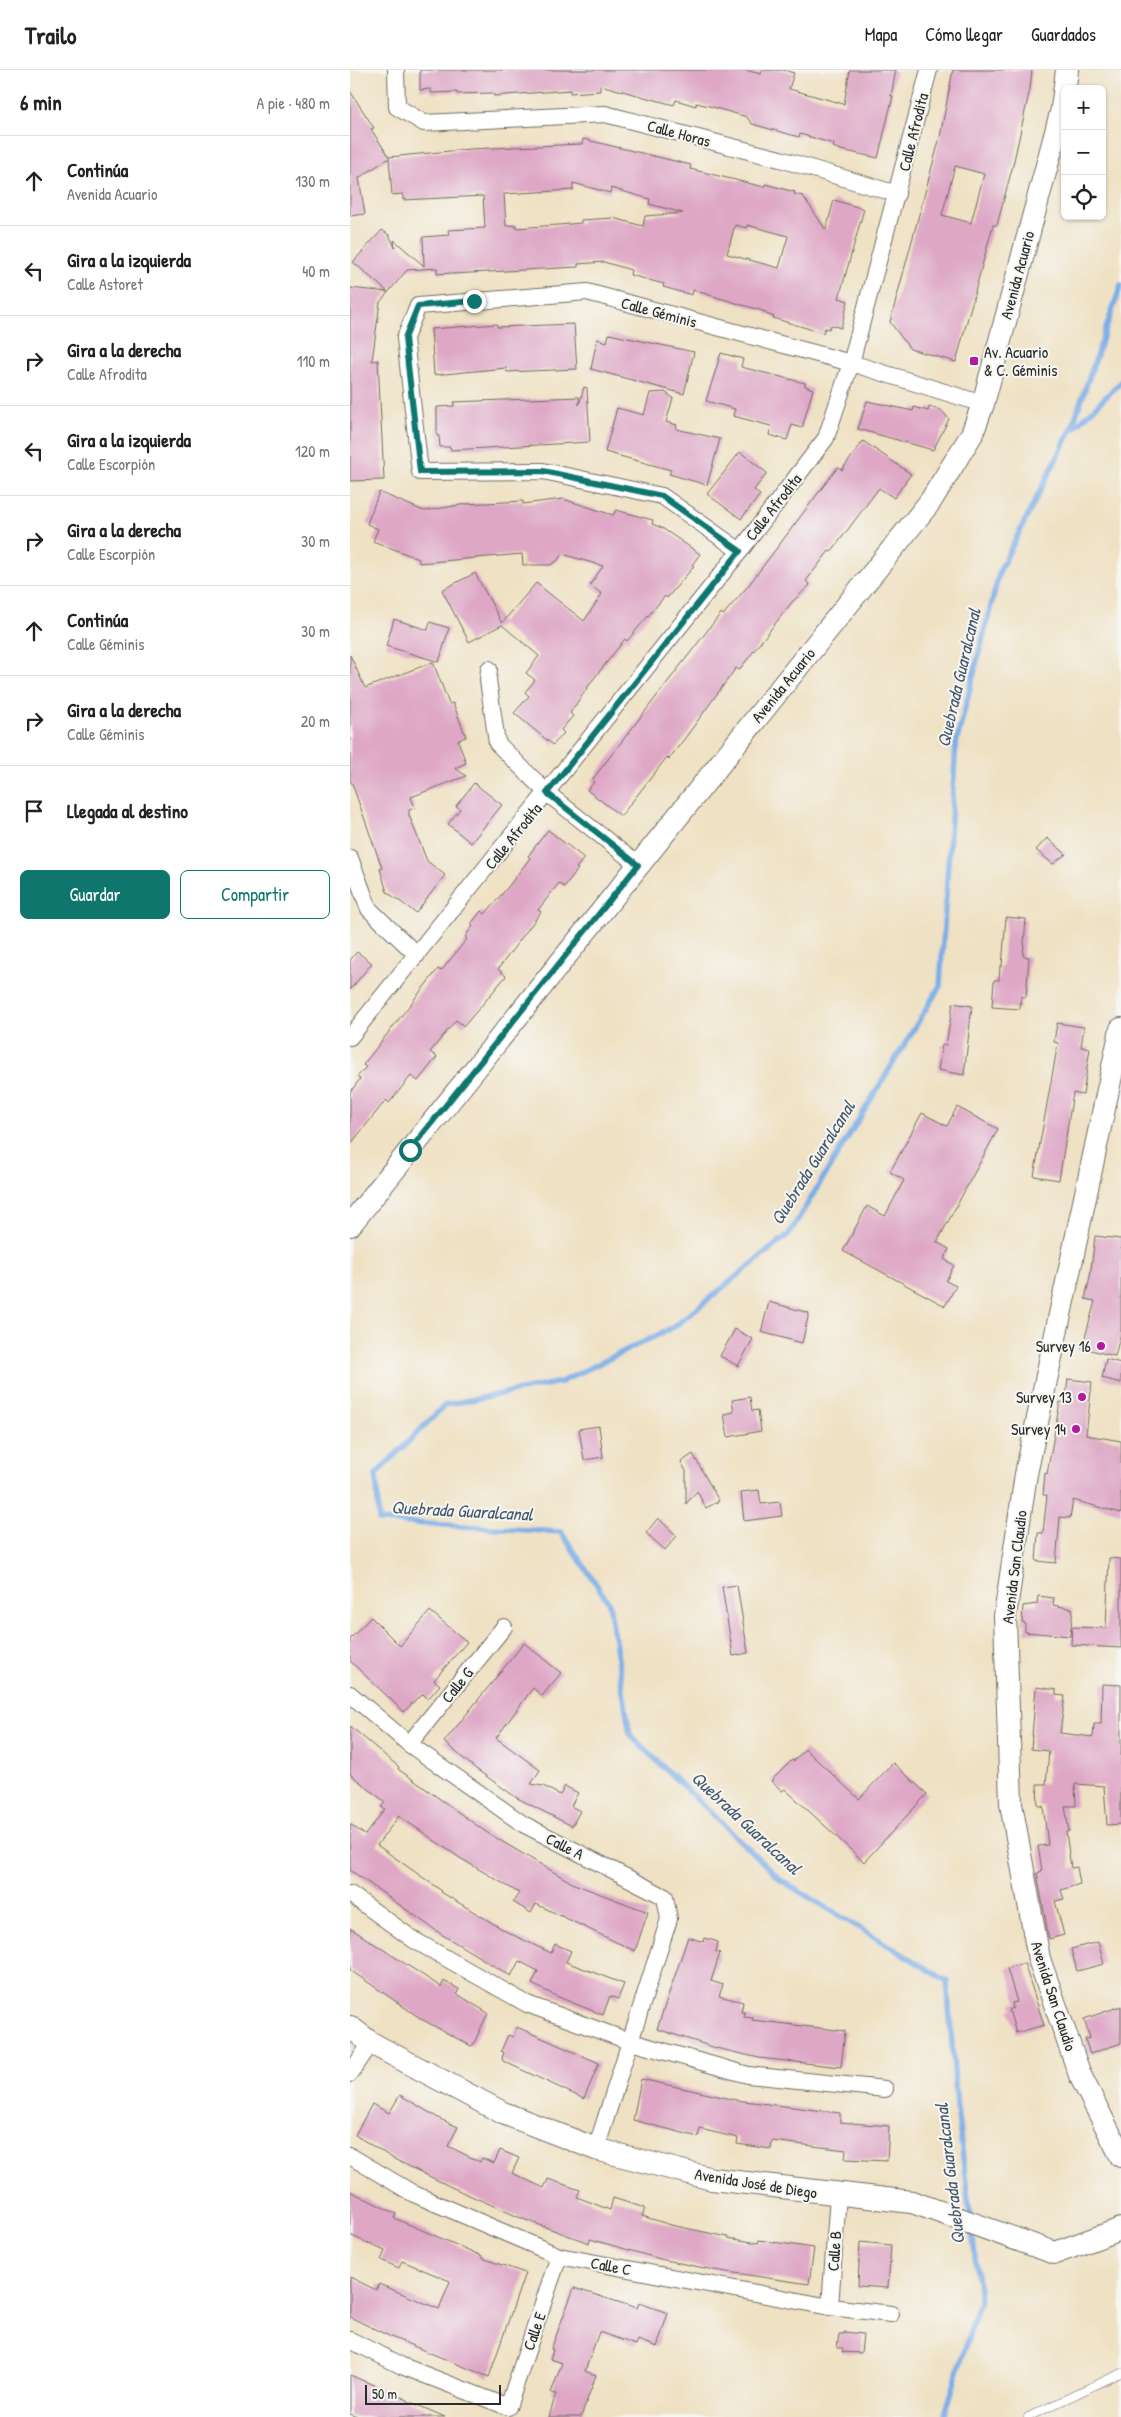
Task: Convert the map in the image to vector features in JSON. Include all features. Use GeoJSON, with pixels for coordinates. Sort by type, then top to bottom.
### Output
{"type":"FeatureCollection","features":[{"type":"Feature","properties":{"kind":"street","name":"Calle Horas"},"geometry":{"type":"LineString","coordinates":[[396,70],[397,107],[424,123],[605,114],[770,157],[897,194]]}},
{"type":"Feature","properties":{"kind":"street","name":"Calle Afrodita"},"geometry":{"type":"LineString","coordinates":[[350,1037],[740,551],[826,438],[851,363],[929,70]]}},
{"type":"Feature","properties":{"kind":"street","name":"Avenida Acuario"},"geometry":{"type":"LineString","coordinates":[[350,1225],[930,502],[972,434],[983,404],[1062,109],[1068,70]]}},
{"type":"Feature","properties":{"kind":"street","name":"Calle Géminis"},"geometry":{"type":"LineString","coordinates":[[740,551],[662,496],[543,471],[420,472],[405,338],[418,306],[587,292],[851,363],[983,404]]}},
{"type":"Feature","properties":{"kind":"street"},"geometry":{"type":"LineString","coordinates":[[490,670],[488,680],[496,743],[547,793],[638,865]]}},
{"type":"Feature","properties":{"kind":"street"},"geometry":{"type":"LineString","coordinates":[[350,858],[369,909],[417,955]]}},
{"type":"Feature","properties":{"kind":"street","name":"Avenida San Claudio"},"geometry":{"type":"LineString","coordinates":[[1121,1029],[1026,1474],[1005,1616],[1011,1804],[1038,1959],[1080,2075],[1121,2156]]}},
{"type":"Feature","properties":{"kind":"street","name":"Calle G"},"geometry":{"type":"LineString","coordinates":[[410,1744],[504,1627]]}},
{"type":"Feature","properties":{"kind":"street","name":"Calle A"},"geometry":{"type":"LineString","coordinates":[[350,1694],[410,1744],[523,1824],[665,1897],[670,1919],[596,2149]]}},
{"type":"Feature","properties":{"kind":"street"},"geometry":{"type":"LineString","coordinates":[[350,1894],[414,1940],[527,2004],[632,2042],[748,2075],[885,2089]]}},
{"type":"Feature","properties":{"kind":"street","name":"Avenida José de Diego"},"geometry":{"type":"LineString","coordinates":[[350,2027],[371,2043],[504,2113],[596,2149],[712,2179],[838,2195],[912,2202],[1055,2253],[1121,2229]]}},
{"type":"Feature","properties":{"kind":"street"},"geometry":{"type":"LineString","coordinates":[[350,2074],[371,2043]]}},
{"type":"Feature","properties":{"kind":"street","name":"Calle C"},"geometry":{"type":"LineString","coordinates":[[350,2156],[414,2194],[559,2256],[830,2307],[891,2314]]}},
{"type":"Feature","properties":{"kind":"street","name":"Calle B"},"geometry":{"type":"LineString","coordinates":[[830,2307],[838,2195]]}},
{"type":"Feature","properties":{"kind":"street","name":"Calle E"},"geometry":{"type":"LineString","coordinates":[[350,2340],[402,2366],[508,2407],[559,2256]]}},
{"type":"Feature","properties":{"kind":"lane"},"geometry":{"type":"LineString","coordinates":[[1028,2417],[1121,2373]]}},
{"type":"Feature","properties":{"kind":"building"},"geometry":{"type":"Polygon","coordinates":[[[420,70],[745,70],[761,74],[762,70],[783,70],[794,73],[789,89],[844,104],[850,70],[896,70],[891,96],[893,96],[878,158],[841,150],[833,147],[834,144],[800,134],[799,137],[752,124],[747,117],[709,106],[696,103],[696,106],[676,100],[674,105],[600,85],[600,91],[570,93],[570,90],[494,96],[493,93],[431,93],[431,89],[420,90],[420,70]]]}},
{"type":"Feature","properties":{"kind":"building"},"geometry":{"type":"Polygon","coordinates":[[[953,70],[1032,70],[1030,89],[1013,165],[997,225],[993,225],[956,362],[910,349],[890,322],[940,137],[953,70]],[[955,166],[942,215],[971,223],[984,174],[955,166]]]}},
{"type":"Feature","properties":{"kind":"building"},"geometry":{"type":"Polygon","coordinates":[[[350,91],[374,128],[371,129],[389,157],[470,149],[582,144],[583,139],[691,165],[690,169],[764,187],[765,184],[795,192],[794,194],[803,196],[826,230],[834,200],[864,209],[839,298],[848,301],[841,328],[831,325],[829,329],[825,328],[823,333],[773,318],[766,314],[766,312],[693,290],[692,295],[663,287],[664,284],[630,275],[631,270],[604,262],[578,264],[578,267],[452,274],[437,274],[437,268],[407,270],[380,302],[372,361],[378,360],[384,480],[350,481],[350,288],[388,292],[353,262],[382,230],[389,235],[395,247],[394,240],[424,266],[423,237],[449,235],[448,230],[485,228],[483,196],[403,200],[403,194],[392,195],[389,158],[359,178],[365,214],[350,216],[350,91]],[[573,183],[573,190],[504,194],[506,226],[516,225],[516,228],[558,225],[581,223],[581,220],[613,218],[643,226],[645,216],[683,213],[649,204],[650,199],[611,188],[610,193],[573,183]],[[735,225],[727,254],[779,268],[788,236],[747,225],[747,228],[735,225]]]}},
{"type":"Feature","properties":{"kind":"building"},"geometry":{"type":"Polygon","coordinates":[[[497,324],[497,327],[574,324],[577,369],[507,372],[506,368],[434,375],[431,329],[497,324]]]}},
{"type":"Feature","properties":{"kind":"building"},"geometry":{"type":"Polygon","coordinates":[[[609,334],[694,352],[684,394],[591,369],[597,339],[607,342],[609,334]]]}},
{"type":"Feature","properties":{"kind":"building"},"geometry":{"type":"Polygon","coordinates":[[[721,353],[743,359],[741,367],[805,383],[805,386],[813,389],[802,428],[792,425],[787,440],[769,435],[771,426],[733,416],[735,409],[706,401],[721,353]]]}},
{"type":"Feature","properties":{"kind":"building"},"geometry":{"type":"Polygon","coordinates":[[[584,387],[587,388],[590,442],[451,450],[450,447],[440,447],[439,436],[437,436],[437,407],[454,406],[454,402],[579,397],[579,405],[584,387]]]}},
{"type":"Feature","properties":{"kind":"building"},"geometry":{"type":"Polygon","coordinates":[[[665,392],[673,398],[666,422],[677,425],[676,429],[720,439],[707,485],[669,474],[671,470],[605,452],[617,408],[644,415],[650,393],[665,392]]]}},
{"type":"Feature","properties":{"kind":"building"},"geometry":{"type":"Polygon","coordinates":[[[867,401],[913,411],[914,407],[928,411],[929,407],[941,410],[949,419],[933,450],[858,429],[867,401]]]}},
{"type":"Feature","properties":{"kind":"building"},"geometry":{"type":"Polygon","coordinates":[[[863,441],[911,474],[894,498],[879,488],[831,552],[829,551],[806,581],[810,585],[792,602],[739,670],[736,668],[669,759],[667,757],[621,816],[587,790],[594,782],[592,780],[721,613],[723,615],[748,586],[838,467],[842,470],[863,441]]]}},
{"type":"Feature","properties":{"kind":"building"},"geometry":{"type":"Polygon","coordinates":[[[740,452],[767,473],[754,490],[760,495],[741,519],[707,494],[740,452]]]}},
{"type":"Feature","properties":{"kind":"building"},"geometry":{"type":"Polygon","coordinates":[[[379,492],[424,511],[466,504],[523,501],[523,504],[563,499],[613,515],[616,510],[653,520],[652,524],[662,528],[700,554],[692,565],[694,566],[667,598],[665,596],[627,641],[625,639],[592,681],[570,713],[573,716],[561,730],[564,733],[553,745],[514,713],[529,696],[525,692],[535,680],[526,673],[539,656],[502,625],[469,642],[442,590],[475,573],[502,623],[536,583],[584,621],[602,594],[590,585],[603,566],[562,554],[557,561],[550,565],[523,565],[522,554],[419,563],[419,559],[373,541],[378,529],[367,524],[379,492]]]}},
{"type":"Feature","properties":{"kind":"building"},"geometry":{"type":"Polygon","coordinates":[[[394,619],[428,630],[430,622],[449,628],[439,662],[386,646],[394,619]]]}},
{"type":"Feature","properties":{"kind":"building"},"geometry":{"type":"Polygon","coordinates":[[[350,655],[365,688],[433,662],[449,704],[453,703],[466,737],[458,740],[466,763],[455,768],[466,776],[411,797],[415,808],[409,810],[409,815],[427,861],[445,875],[416,913],[387,892],[380,869],[382,868],[350,778],[350,655]]]}},
{"type":"Feature","properties":{"kind":"building"},"geometry":{"type":"Polygon","coordinates":[[[474,783],[502,805],[471,843],[448,824],[460,809],[456,806],[474,783]]]}},
{"type":"Feature","properties":{"kind":"building"},"geometry":{"type":"Polygon","coordinates":[[[548,830],[584,858],[576,868],[578,869],[564,887],[559,883],[538,910],[541,912],[498,969],[506,976],[487,999],[464,1026],[456,1020],[430,1052],[437,1057],[418,1081],[411,1076],[389,1103],[386,1100],[350,1145],[350,1093],[360,1079],[357,1077],[366,1067],[363,1065],[438,969],[441,971],[467,939],[465,937],[473,926],[471,924],[481,911],[485,914],[508,887],[548,830]]]}},
{"type":"Feature","properties":{"kind":"building"},"geometry":{"type":"Polygon","coordinates":[[[1047,838],[1066,854],[1053,864],[1036,850],[1047,838]]]}},
{"type":"Feature","properties":{"kind":"building"},"geometry":{"type":"Polygon","coordinates":[[[1006,917],[1026,919],[1023,956],[1029,957],[1026,997],[1021,997],[1020,1009],[992,1007],[994,980],[999,980],[1000,966],[1002,966],[1006,917]]]}},
{"type":"Feature","properties":{"kind":"building"},"geometry":{"type":"Polygon","coordinates":[[[357,952],[372,963],[350,990],[350,960],[357,952]]]}},
{"type":"Feature","properties":{"kind":"building"},"geometry":{"type":"Polygon","coordinates":[[[953,1003],[972,1006],[964,1075],[938,1070],[942,1045],[946,1045],[953,1003]]]}},
{"type":"Feature","properties":{"kind":"building"},"geometry":{"type":"Polygon","coordinates":[[[1057,1023],[1084,1027],[1081,1047],[1090,1048],[1083,1095],[1073,1093],[1059,1180],[1034,1176],[1058,1043],[1054,1042],[1057,1023]]]}},
{"type":"Feature","properties":{"kind":"building"},"geometry":{"type":"Polygon","coordinates":[[[957,1107],[998,1129],[937,1242],[949,1249],[944,1259],[954,1265],[946,1281],[956,1286],[945,1306],[843,1251],[867,1206],[885,1216],[904,1180],[890,1172],[922,1113],[947,1126],[957,1107]]]}},
{"type":"Feature","properties":{"kind":"building"},"geometry":{"type":"Polygon","coordinates":[[[1095,1236],[1121,1239],[1121,1333],[1115,1356],[1082,1348],[1095,1301],[1085,1299],[1095,1236]]]}},
{"type":"Feature","properties":{"kind":"building"},"geometry":{"type":"Polygon","coordinates":[[[769,1302],[809,1313],[802,1343],[761,1332],[769,1302]]]}},
{"type":"Feature","properties":{"kind":"building"},"geometry":{"type":"Polygon","coordinates":[[[735,1329],[753,1339],[738,1366],[720,1356],[735,1329]]]}},
{"type":"Feature","properties":{"kind":"building"},"geometry":{"type":"Polygon","coordinates":[[[1106,1359],[1121,1363],[1121,1383],[1102,1378],[1106,1359]]]}},
{"type":"Feature","properties":{"kind":"building"},"geometry":{"type":"Polygon","coordinates":[[[1068,1379],[1092,1382],[1086,1435],[1121,1441],[1121,1513],[1073,1500],[1070,1518],[1060,1517],[1056,1563],[1036,1561],[1038,1533],[1043,1533],[1047,1495],[1043,1495],[1045,1473],[1047,1474],[1060,1402],[1065,1403],[1068,1379]]]}},
{"type":"Feature","properties":{"kind":"building"},"geometry":{"type":"Polygon","coordinates":[[[750,1397],[752,1411],[758,1410],[761,1431],[728,1437],[724,1414],[734,1412],[732,1400],[750,1397]]]}},
{"type":"Feature","properties":{"kind":"building"},"geometry":{"type":"Polygon","coordinates":[[[599,1426],[603,1457],[584,1460],[579,1429],[599,1426]]]}},
{"type":"Feature","properties":{"kind":"building"},"geometry":{"type":"Polygon","coordinates":[[[693,1454],[719,1501],[706,1508],[697,1491],[686,1504],[686,1471],[681,1462],[693,1454]]]}},
{"type":"Feature","properties":{"kind":"building"},"geometry":{"type":"Polygon","coordinates":[[[759,1490],[761,1504],[780,1502],[782,1516],[744,1521],[741,1492],[759,1490]]]}},
{"type":"Feature","properties":{"kind":"building"},"geometry":{"type":"Polygon","coordinates":[[[658,1518],[677,1536],[665,1550],[646,1533],[658,1518]]]}},
{"type":"Feature","properties":{"kind":"building"},"geometry":{"type":"Polygon","coordinates":[[[1109,1558],[1121,1559],[1121,1648],[1071,1645],[1072,1627],[1106,1628],[1109,1558]]]}},
{"type":"Feature","properties":{"kind":"building"},"geometry":{"type":"Polygon","coordinates":[[[737,1585],[748,1653],[733,1656],[722,1587],[737,1585]]]}},
{"type":"Feature","properties":{"kind":"building"},"geometry":{"type":"Polygon","coordinates":[[[1038,1596],[1054,1598],[1053,1605],[1073,1609],[1070,1636],[1025,1632],[1025,1623],[1022,1622],[1023,1606],[1037,1604],[1038,1596]]]}},
{"type":"Feature","properties":{"kind":"building"},"geometry":{"type":"Polygon","coordinates":[[[430,1611],[467,1642],[434,1680],[440,1685],[428,1699],[423,1694],[404,1712],[350,1661],[350,1639],[371,1617],[400,1646],[430,1611]]]}},
{"type":"Feature","properties":{"kind":"building"},"geometry":{"type":"Polygon","coordinates":[[[524,1643],[561,1673],[542,1696],[533,1688],[496,1738],[540,1770],[531,1784],[543,1786],[560,1795],[565,1786],[578,1793],[571,1806],[580,1811],[572,1826],[517,1798],[476,1769],[444,1742],[524,1643]]]}},
{"type":"Feature","properties":{"kind":"building"},"geometry":{"type":"Polygon","coordinates":[[[1102,1684],[1121,1685],[1121,1824],[1107,1825],[1104,1786],[1075,1784],[1076,1806],[1065,1806],[1069,1831],[1066,1832],[1071,1868],[1077,1867],[1080,1884],[1061,1890],[1064,1899],[1055,1901],[1064,1935],[1049,1939],[1037,1873],[1042,1871],[1038,1846],[1048,1845],[1043,1806],[1038,1806],[1037,1784],[1046,1784],[1049,1751],[1031,1749],[1036,1687],[1056,1690],[1056,1695],[1065,1696],[1060,1733],[1093,1737],[1094,1724],[1101,1724],[1102,1684]]]}},
{"type":"Feature","properties":{"kind":"building"},"geometry":{"type":"Polygon","coordinates":[[[350,1726],[399,1767],[398,1769],[486,1832],[574,1884],[648,1912],[635,1951],[536,1904],[531,1913],[513,1902],[519,1893],[460,1858],[399,1816],[377,1845],[441,1892],[509,1933],[551,1953],[555,1944],[571,1951],[566,1962],[624,1984],[618,1999],[610,1996],[603,2015],[532,1984],[538,1971],[519,1961],[511,1976],[441,1934],[350,1870],[350,1824],[365,1835],[385,1809],[381,1807],[385,1802],[350,1774],[350,1726]]]}},
{"type":"Feature","properties":{"kind":"building"},"geometry":{"type":"Polygon","coordinates":[[[805,1749],[859,1799],[893,1763],[927,1794],[864,1862],[785,1789],[782,1791],[771,1781],[805,1749]]]}},
{"type":"Feature","properties":{"kind":"building"},"geometry":{"type":"Polygon","coordinates":[[[350,1928],[441,1987],[444,1981],[459,1989],[457,1994],[488,2013],[473,2045],[471,2046],[423,2020],[350,1970],[350,1928]]]}},
{"type":"Feature","properties":{"kind":"building"},"geometry":{"type":"Polygon","coordinates":[[[688,1937],[704,1942],[705,1938],[718,1942],[716,1952],[720,1953],[711,1981],[723,1985],[719,1996],[743,2002],[741,2012],[745,2012],[744,2017],[753,2018],[752,2020],[845,2031],[841,2067],[759,2058],[716,2048],[657,2029],[688,1937]]]}},
{"type":"Feature","properties":{"kind":"building"},"geometry":{"type":"Polygon","coordinates":[[[1098,1942],[1104,1964],[1077,1971],[1071,1949],[1098,1942]]]}},
{"type":"Feature","properties":{"kind":"building"},"geometry":{"type":"Polygon","coordinates":[[[1024,1963],[1044,2025],[1016,2033],[1009,2010],[1013,2008],[1012,2003],[1017,2002],[1007,1968],[1024,1963]]]}},
{"type":"Feature","properties":{"kind":"building"},"geometry":{"type":"Polygon","coordinates":[[[1121,2006],[1121,2043],[1090,2054],[1085,2039],[1090,2038],[1084,2019],[1121,2006]]]}},
{"type":"Feature","properties":{"kind":"building"},"geometry":{"type":"Polygon","coordinates":[[[517,2027],[599,2063],[584,2099],[503,2061],[504,2052],[501,2051],[508,2035],[513,2037],[517,2027]]]}},
{"type":"Feature","properties":{"kind":"building"},"geometry":{"type":"Polygon","coordinates":[[[641,2079],[736,2100],[840,2113],[840,2122],[889,2126],[887,2161],[845,2159],[846,2150],[772,2141],[771,2149],[737,2144],[738,2138],[700,2129],[698,2137],[633,2120],[641,2079]]]}},
{"type":"Feature","properties":{"kind":"building"},"geometry":{"type":"Polygon","coordinates":[[[400,2095],[440,2119],[458,2127],[448,2146],[480,2162],[482,2158],[494,2163],[500,2150],[519,2158],[512,2173],[544,2188],[548,2179],[580,2190],[577,2197],[610,2210],[613,2198],[645,2208],[642,2216],[671,2225],[758,2243],[759,2240],[814,2248],[809,2284],[714,2270],[660,2259],[590,2239],[589,2243],[523,2219],[451,2187],[394,2159],[355,2135],[372,2104],[389,2113],[400,2095]]]}},
{"type":"Feature","properties":{"kind":"building"},"geometry":{"type":"Polygon","coordinates":[[[350,2191],[396,2214],[394,2218],[482,2256],[482,2258],[525,2273],[489,2377],[391,2337],[350,2317],[350,2277],[376,2290],[379,2284],[439,2309],[450,2281],[402,2261],[399,2268],[381,2260],[385,2251],[350,2235],[350,2191]]]}},
{"type":"Feature","properties":{"kind":"building"},"geometry":{"type":"Polygon","coordinates":[[[860,2242],[891,2245],[888,2288],[858,2286],[860,2242]]]}},
{"type":"Feature","properties":{"kind":"building"},"geometry":{"type":"Polygon","coordinates":[[[574,2288],[637,2308],[639,2303],[668,2313],[657,2347],[638,2340],[636,2345],[599,2332],[585,2371],[596,2375],[581,2417],[549,2417],[556,2394],[551,2393],[562,2363],[550,2359],[553,2350],[551,2349],[574,2288]]]}},
{"type":"Feature","properties":{"kind":"building"},"geometry":{"type":"Polygon","coordinates":[[[844,2332],[863,2334],[861,2353],[842,2352],[843,2348],[837,2348],[839,2334],[844,2334],[844,2332]]]}},
{"type":"Feature","properties":{"kind":"building"},"geometry":{"type":"Polygon","coordinates":[[[350,2375],[445,2417],[358,2417],[350,2414],[350,2375]]]}},
{"type":"Feature","properties":{"kind":"waterway"},"geometry":{"type":"LineString","coordinates":[[1071,430],[1121,285]]}},
{"type":"Feature","properties":{"kind":"waterway","name":"Quebrada Guaralcanal"},"geometry":{"type":"LineString","coordinates":[[970,2216],[957,2108],[947,1981],[782,1881],[630,1735],[609,1603],[561,1532],[379,1521],[376,1474],[445,1405],[561,1382],[674,1327],[789,1234],[940,986],[956,744],[1000,570],[1070,432],[1121,382]]}},
{"type":"Feature","properties":{"kind":"waterway","name":"Quebrada Guaralcanal"},"geometry":{"type":"LineString","coordinates":[[944,2417],[980,2300],[972,2230]]}},
{"type":"Feature","properties":{"kind":"place","name":"Av. Acuario & C. Géminis"},"geometry":{"type":"Point","coordinates":[974,361]}},
{"type":"Feature","properties":{"kind":"place","name":"Survey 16"},"geometry":{"type":"Point","coordinates":[1101,1346]}},
{"type":"Feature","properties":{"kind":"place","name":"Survey 13"},"geometry":{"type":"Point","coordinates":[1082,1397]}},
{"type":"Feature","properties":{"kind":"place","name":"Survey 14"},"geometry":{"type":"Point","coordinates":[1076,1429]}},
{"type":"Feature","properties":{"kind":"route"},"geometry":{"type":"LineString","coordinates":[[410,1150],[638,865],[547,793],[740,551],[662,496],[543,471],[420,472],[405,338],[418,306],[474,301]]}}]}
